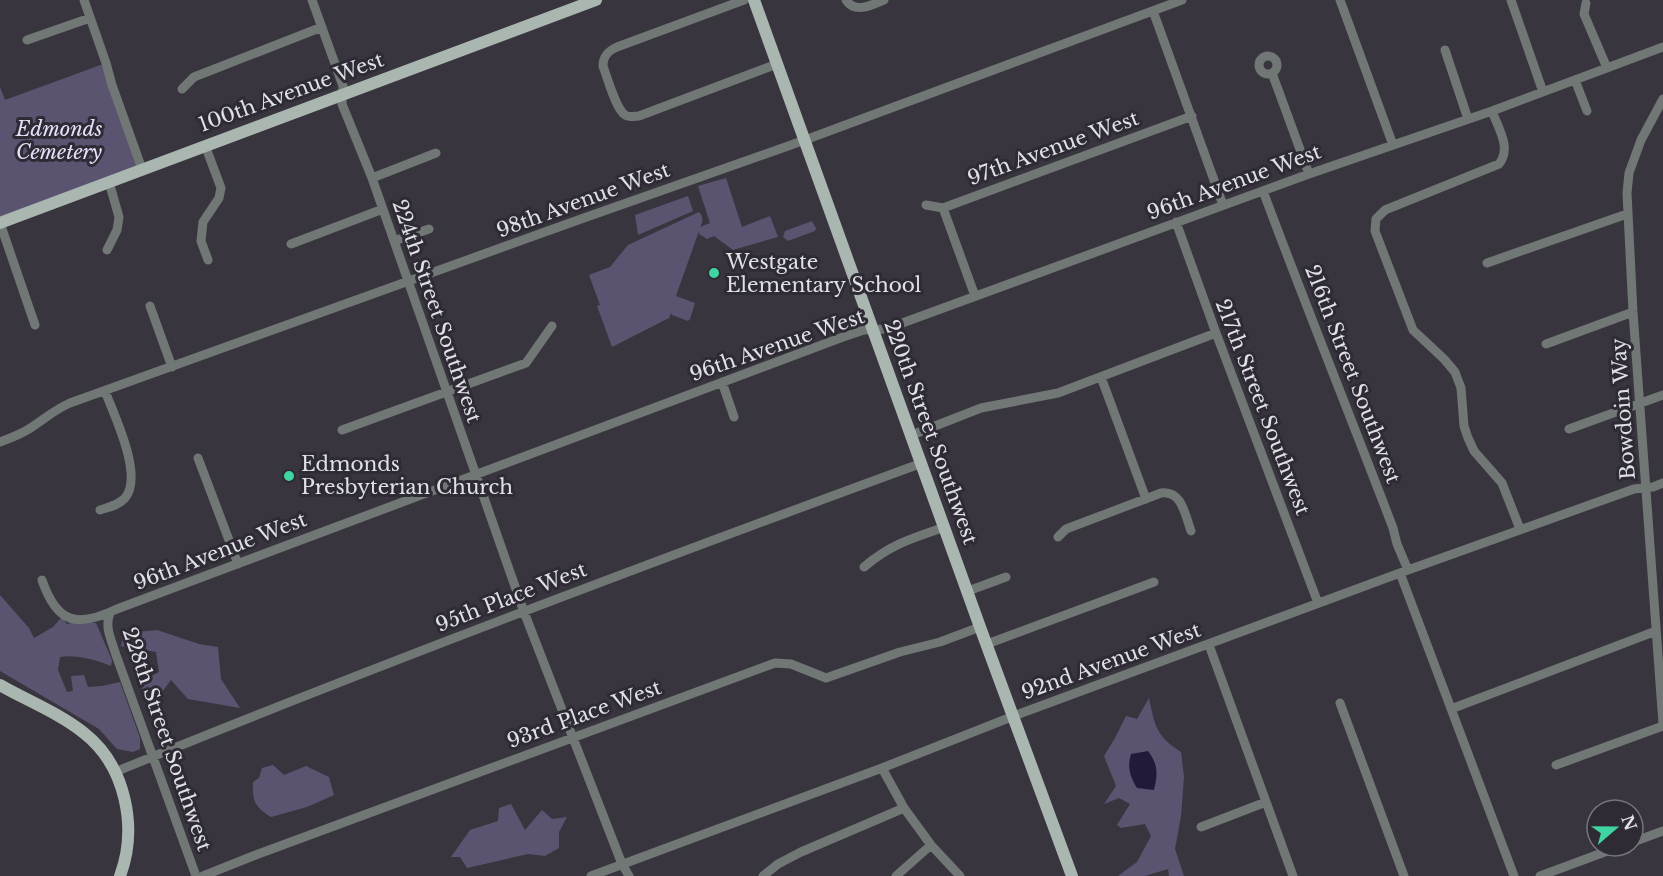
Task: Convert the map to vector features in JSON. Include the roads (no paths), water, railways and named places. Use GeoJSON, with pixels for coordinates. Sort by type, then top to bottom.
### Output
{"type":"FeatureCollection","features":[{"type":"Feature","properties":{"kind":"main road","name":"100th Avenue West"},"geometry":{"type":"LineString","coordinates":[[0,223],[596,0]]}},
{"type":"Feature","properties":{"kind":"main road","name":"220th Street Southwest"},"geometry":{"type":"LineString","coordinates":[[754,0],[1069,875]]}},
{"type":"Feature","properties":{"kind":"main road"},"geometry":{"type":"LineString","coordinates":[[0,685],[85,733],[99,747],[115,772],[126,806],[128,828],[125,857],[120,876]]}},
{"type":"Feature","properties":{"kind":"street"},"geometry":{"type":"LineString","coordinates":[[84,0],[142,169]]}},
{"type":"Feature","properties":{"kind":"street","name":"224th Street Southwest"},"geometry":{"type":"LineString","coordinates":[[312,0],[344,86],[342,104],[372,178],[524,612],[622,864],[629,876]]}},
{"type":"Feature","properties":{"kind":"street"},"geometry":{"type":"LineString","coordinates":[[744,0],[617,47],[606,54],[603,66],[617,103],[625,116],[639,116],[777,64]]}},
{"type":"Feature","properties":{"kind":"street"},"geometry":{"type":"LineString","coordinates":[[846,0],[851,6],[858,8],[884,0]]}},
{"type":"Feature","properties":{"kind":"street","name":"98th Avenue West"},"geometry":{"type":"LineString","coordinates":[[0,442],[33,427],[58,408],[805,140],[1182,0]]}},
{"type":"Feature","properties":{"kind":"street"},"geometry":{"type":"LineString","coordinates":[[1340,0],[1393,145]]}},
{"type":"Feature","properties":{"kind":"street"},"geometry":{"type":"LineString","coordinates":[[1511,0],[1543,92]]}},
{"type":"Feature","properties":{"kind":"street"},"geometry":{"type":"LineString","coordinates":[[1586,3],[1584,14],[1607,68]]}},
{"type":"Feature","properties":{"kind":"street"},"geometry":{"type":"LineString","coordinates":[[1153,11],[1223,205]]}},
{"type":"Feature","properties":{"kind":"street"},"geometry":{"type":"LineString","coordinates":[[27,40],[90,18]]}},
{"type":"Feature","properties":{"kind":"street"},"geometry":{"type":"LineString","coordinates":[[182,89],[194,77],[322,27]]}},
{"type":"Feature","properties":{"kind":"street","name":"96th Avenue West"},"geometry":{"type":"LineString","coordinates":[[42,580],[51,603],[66,616],[82,620],[110,613],[861,331],[886,329],[1309,174],[1492,111],[1663,47]]}},
{"type":"Feature","properties":{"kind":"street"},"geometry":{"type":"LineString","coordinates":[[1445,50],[1468,119]]}},
{"type":"Feature","properties":{"kind":"street"},"geometry":{"type":"LineString","coordinates":[[1272,73],[1309,174]]}},
{"type":"Feature","properties":{"kind":"street"},"geometry":{"type":"LineString","coordinates":[[1575,80],[1587,111]]}},
{"type":"Feature","properties":{"kind":"street","name":"Bowdoin Way"},"geometry":{"type":"LineString","coordinates":[[1663,99],[1641,140],[1629,173],[1627,214],[1663,725]]}},
{"type":"Feature","properties":{"kind":"street"},"geometry":{"type":"LineString","coordinates":[[1492,111],[1505,147],[1504,158],[1499,164],[1385,210],[1376,219],[1375,231],[1410,325],[1455,372],[1461,388],[1464,426],[1468,438],[1474,451],[1502,483],[1520,529]]}},
{"type":"Feature","properties":{"kind":"street","name":"97th Avenue West"},"geometry":{"type":"LineString","coordinates":[[943,208],[1192,116]]}},
{"type":"Feature","properties":{"kind":"street"},"geometry":{"type":"LineString","coordinates":[[205,145],[221,188],[219,198],[208,212],[202,228],[201,241],[208,260]]}},
{"type":"Feature","properties":{"kind":"street"},"geometry":{"type":"LineString","coordinates":[[372,178],[436,153]]}},
{"type":"Feature","properties":{"kind":"street"},"geometry":{"type":"LineString","coordinates":[[107,250],[117,230],[119,217],[109,182]]}},
{"type":"Feature","properties":{"kind":"street","name":"216th Street Southwest"},"geometry":{"type":"LineString","coordinates":[[1263,191],[1393,528],[1404,572],[1514,876]]}},
{"type":"Feature","properties":{"kind":"street"},"geometry":{"type":"LineString","coordinates":[[926,205],[943,208],[975,296]]}},
{"type":"Feature","properties":{"kind":"street"},"geometry":{"type":"LineString","coordinates":[[291,244],[383,209]]}},
{"type":"Feature","properties":{"kind":"street"},"geometry":{"type":"LineString","coordinates":[[1488,263],[1627,214]]}},
{"type":"Feature","properties":{"kind":"street","name":"217th Street Southwest"},"geometry":{"type":"LineString","coordinates":[[1176,222],[1318,603]]}},
{"type":"Feature","properties":{"kind":"street"},"geometry":{"type":"LineString","coordinates":[[0,223],[35,325]]}},
{"type":"Feature","properties":{"kind":"street"},"geometry":{"type":"LineString","coordinates":[[394,242],[429,229]]}},
{"type":"Feature","properties":{"kind":"street"},"geometry":{"type":"LineString","coordinates":[[150,306],[172,367]]}},
{"type":"Feature","properties":{"kind":"street"},"geometry":{"type":"LineString","coordinates":[[1546,344],[1633,312]]}},
{"type":"Feature","properties":{"kind":"street"},"geometry":{"type":"LineString","coordinates":[[342,430],[526,363],[552,326]]}},
{"type":"Feature","properties":{"kind":"street"},"geometry":{"type":"LineString","coordinates":[[912,435],[981,408],[1047,396],[1216,333]]}},
{"type":"Feature","properties":{"kind":"street"},"geometry":{"type":"LineString","coordinates":[[1101,377],[1146,499]]}},
{"type":"Feature","properties":{"kind":"street"},"geometry":{"type":"LineString","coordinates":[[722,382],[734,417]]}},
{"type":"Feature","properties":{"kind":"street"},"geometry":{"type":"LineString","coordinates":[[100,510],[124,499],[130,490],[132,476],[131,462],[105,391]]}},
{"type":"Feature","properties":{"kind":"street"},"geometry":{"type":"LineString","coordinates":[[1569,429],[1663,395]]}},
{"type":"Feature","properties":{"kind":"street"},"geometry":{"type":"LineString","coordinates":[[198,458],[238,564]]}},
{"type":"Feature","properties":{"kind":"street","name":"95th Place West"},"geometry":{"type":"LineString","coordinates":[[115,772],[524,612],[922,463]]}},
{"type":"Feature","properties":{"kind":"street","name":"92nd Avenue West"},"geometry":{"type":"LineString","coordinates":[[591,876],[1318,603],[1634,489],[1663,483]]}},
{"type":"Feature","properties":{"kind":"street"},"geometry":{"type":"LineString","coordinates":[[1058,537],[1066,529],[1169,492],[1179,499],[1191,531]]}},
{"type":"Feature","properties":{"kind":"street"},"geometry":{"type":"LineString","coordinates":[[864,567],[896,544],[945,526]]}},
{"type":"Feature","properties":{"kind":"street"},"geometry":{"type":"LineString","coordinates":[[968,591],[1006,577]]}},
{"type":"Feature","properties":{"kind":"street"},"geometry":{"type":"LineString","coordinates":[[987,644],[1154,582]]}},
{"type":"Feature","properties":{"kind":"street","name":"228th Street Southwest"},"geometry":{"type":"LineString","coordinates":[[110,613],[109,633],[196,876]]}},
{"type":"Feature","properties":{"kind":"street","name":"93rd Place West"},"geometry":{"type":"LineString","coordinates":[[203,876],[775,663],[791,664],[826,678],[980,627]]}},
{"type":"Feature","properties":{"kind":"street"},"geometry":{"type":"LineString","coordinates":[[1452,709],[1656,631]]}},
{"type":"Feature","properties":{"kind":"street"},"geometry":{"type":"LineString","coordinates":[[1209,645],[1293,876]]}},
{"type":"Feature","properties":{"kind":"street"},"geometry":{"type":"LineString","coordinates":[[1340,703],[1404,876]]}},
{"type":"Feature","properties":{"kind":"street"},"geometry":{"type":"LineString","coordinates":[[1556,765],[1663,725]]}},
{"type":"Feature","properties":{"kind":"street"},"geometry":{"type":"LineString","coordinates":[[882,768],[904,808],[931,845],[960,876]]}},
{"type":"Feature","properties":{"kind":"street"},"geometry":{"type":"LineString","coordinates":[[1201,827],[1266,802]]}},
{"type":"Feature","properties":{"kind":"street"},"geometry":{"type":"LineString","coordinates":[[764,876],[778,864],[801,852],[904,808]]}},
{"type":"Feature","properties":{"kind":"street"},"geometry":{"type":"LineString","coordinates":[[1645,838],[1663,831]]}},
{"type":"Feature","properties":{"kind":"street"},"geometry":{"type":"LineString","coordinates":[[896,876],[931,845]]}},
{"type":"Feature","properties":{"kind":"street"},"geometry":{"type":"LineString","coordinates":[[1540,876],[1589,858]]}},
{"type":"Feature","properties":{"kind":"place","name":"Westgate Elementary School"},"geometry":{"type":"Point","coordinates":[714,273]}},
{"type":"Feature","properties":{"kind":"place","name":"Edmonds Presbyterian Church"},"geometry":{"type":"Point","coordinates":[289,476]}},
{"type":"Feature","properties":{"kind":"park label","name":"Edmonds Cemetery"},"geometry":{"type":"Point","coordinates":[59,140]}}]}
